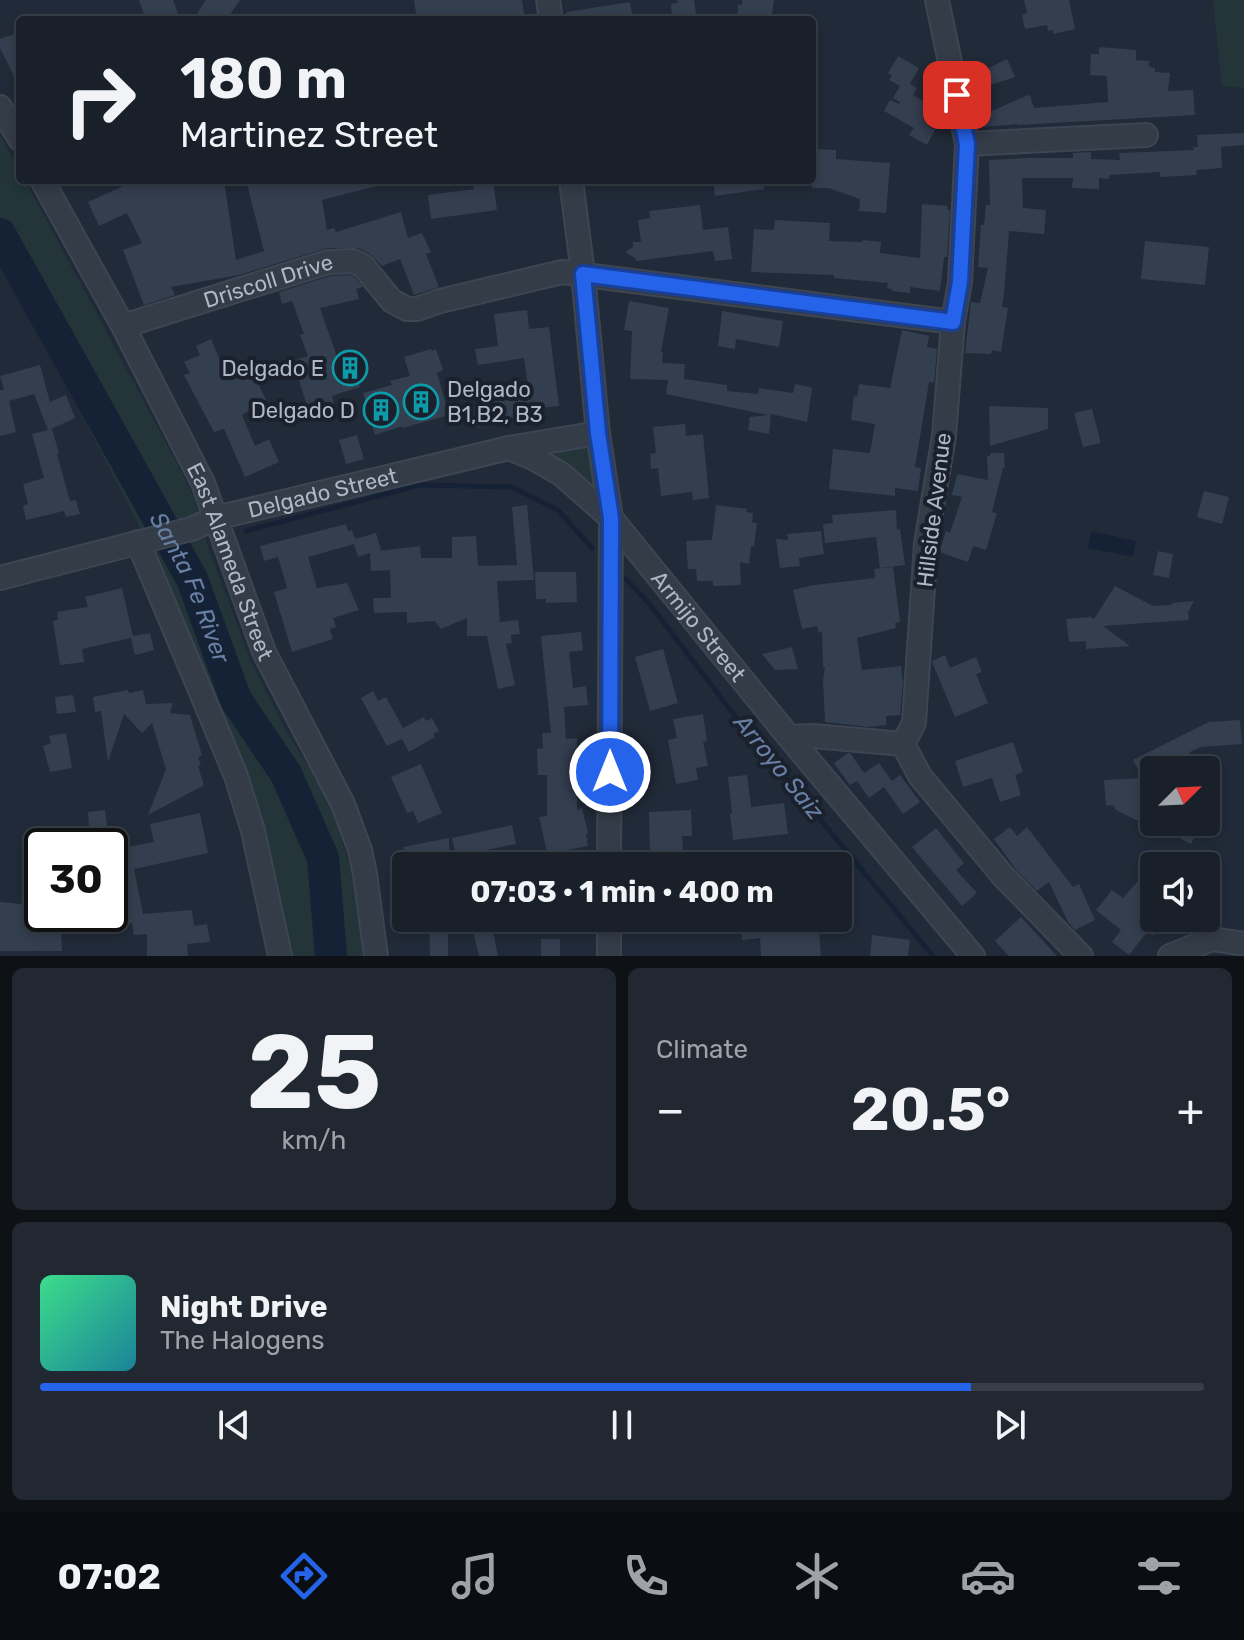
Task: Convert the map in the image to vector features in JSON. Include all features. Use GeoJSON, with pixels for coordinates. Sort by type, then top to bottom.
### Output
{"type":"FeatureCollection","features":[{"type":"Feature","properties":{"kind":"street","name":"Hillside Avenue"},"geometry":{"type":"LineString","coordinates":[[903,744],[914,723],[926,543],[944,436],[953,322],[960,282],[967,144],[937,0]]}},
{"type":"Feature","properties":{"kind":"street"},"geometry":{"type":"LineString","coordinates":[[0,106],[16,132]]}},
{"type":"Feature","properties":{"kind":"street"},"geometry":{"type":"LineString","coordinates":[[967,144],[1146,135]]}},
{"type":"Feature","properties":{"kind":"street","name":"East Alameda Street"},"geometry":{"type":"LineString","coordinates":[[44,184],[123,326],[203,483],[207,522],[264,652],[335,787],[352,826],[370,896],[376,956]]}},
{"type":"Feature","properties":{"kind":"street"},"geometry":{"type":"LineString","coordinates":[[572,184],[598,433],[611,518],[609,852]]}},
{"type":"Feature","properties":{"kind":"street","name":"Driscoll Drive"},"geometry":{"type":"LineString","coordinates":[[123,326],[328,262],[353,261],[363,266],[392,301],[407,309],[417,309],[546,274],[583,274]]}},
{"type":"Feature","properties":{"kind":"street"},"geometry":{"type":"LineString","coordinates":[[583,274],[953,322]]}},
{"type":"Feature","properties":{"kind":"street","name":"Delgado Street"},"geometry":{"type":"LineString","coordinates":[[0,578],[207,522],[509,448],[598,433]]}},
{"type":"Feature","properties":{"kind":"street"},"geometry":{"type":"LineString","coordinates":[[509,448],[561,474],[611,518]]}},
{"type":"Feature","properties":{"kind":"street","name":"Armijo Street"},"geometry":{"type":"LineString","coordinates":[[611,518],[973,956]]}},
{"type":"Feature","properties":{"kind":"street"},"geometry":{"type":"LineString","coordinates":[[144,540],[236,776],[253,831],[280,956]]}},
{"type":"Feature","properties":{"kind":"street"},"geometry":{"type":"LineString","coordinates":[[789,737],[813,736],[903,744],[920,776],[1003,876],[1081,956]]}},
{"type":"Feature","properties":{"kind":"street"},"geometry":{"type":"LineString","coordinates":[[609,932],[609,956]]}},
{"type":"Feature","properties":{"kind":"street"},"geometry":{"type":"LineString","coordinates":[[1170,956],[1212,939],[1244,944]]}},
{"type":"Feature","properties":{"kind":"shaded area"},"geometry":{"type":"Polygon","coordinates":[[[1213,0],[1244,0],[1244,88],[1222,86],[1213,0]]]}},
{"type":"Feature","properties":{"kind":"shaded area"},"geometry":{"type":"Polygon","coordinates":[[[0,136],[16,164],[16,184],[27,184],[195,500],[208,547],[249,657],[282,724],[334,815],[354,880],[364,956],[290,956],[156,564],[156,550],[143,533],[68,388],[14,270],[0,249],[0,136]]]}},
{"type":"Feature","properties":{"kind":"shaded area"},"geometry":{"type":"Polygon","coordinates":[[[591,449],[597,492],[545,459],[546,451],[591,449]]]}},
{"type":"Feature","properties":{"kind":"water"},"geometry":{"type":"Polygon","coordinates":[[[1091,531],[1136,541],[1133,557],[1088,548],[1091,531]]]}},
{"type":"Feature","properties":{"kind":"building"},"geometry":{"type":"Polygon","coordinates":[[[139,0],[173,0],[178,14],[172,16],[145,16],[139,0]]]}},
{"type":"Feature","properties":{"kind":"building"},"geometry":{"type":"Polygon","coordinates":[[[206,0],[240,0],[229,16],[196,16],[206,0]]]}},
{"type":"Feature","properties":{"kind":"building"},"geometry":{"type":"Polygon","coordinates":[[[414,0],[522,0],[524,16],[416,16],[414,0]]]}},
{"type":"Feature","properties":{"kind":"building"},"geometry":{"type":"Polygon","coordinates":[[[677,0],[694,0],[696,16],[672,16],[671,4],[678,3],[677,0]]]}},
{"type":"Feature","properties":{"kind":"building"},"geometry":{"type":"Polygon","coordinates":[[[742,0],[774,0],[772,15],[737,16],[738,4],[742,5],[742,0]]]}},
{"type":"Feature","properties":{"kind":"building"},"geometry":{"type":"Polygon","coordinates":[[[1024,0],[1069,0],[1075,29],[1053,34],[1053,30],[1048,31],[1047,25],[1025,29],[1022,15],[1027,13],[1024,0]]]}},
{"type":"Feature","properties":{"kind":"building"},"geometry":{"type":"Polygon","coordinates":[[[630,2],[632,16],[566,16],[566,12],[630,2]]]}},
{"type":"Feature","properties":{"kind":"building"},"geometry":{"type":"Polygon","coordinates":[[[16,33],[16,80],[0,48],[0,39],[16,33]]]}},
{"type":"Feature","properties":{"kind":"building"},"geometry":{"type":"Polygon","coordinates":[[[1099,47],[1136,50],[1136,60],[1149,61],[1149,67],[1155,68],[1155,72],[1170,73],[1168,91],[1193,90],[1195,115],[984,127],[980,116],[1030,95],[1034,108],[1108,102],[1107,76],[1090,75],[1091,54],[1099,54],[1099,47]]]}},
{"type":"Feature","properties":{"kind":"building"},"geometry":{"type":"Polygon","coordinates":[[[898,56],[919,68],[910,84],[917,88],[913,95],[927,103],[922,112],[926,114],[923,118],[931,122],[928,126],[935,130],[927,145],[909,135],[914,128],[884,111],[890,100],[900,102],[893,98],[900,86],[889,80],[892,75],[888,73],[898,56]]]}},
{"type":"Feature","properties":{"kind":"building"},"geometry":{"type":"Polygon","coordinates":[[[1007,59],[1015,77],[972,91],[967,75],[1007,59]]]}},
{"type":"Feature","properties":{"kind":"building"},"geometry":{"type":"Polygon","coordinates":[[[1244,133],[1244,145],[1221,147],[1222,168],[1196,170],[1197,175],[1160,177],[1160,172],[1109,175],[1109,179],[1099,178],[1099,189],[1072,188],[1073,178],[1022,178],[1023,208],[1046,210],[1044,234],[1009,231],[1002,307],[1008,308],[1001,352],[965,353],[971,302],[980,303],[988,268],[978,267],[981,225],[984,225],[986,205],[990,205],[989,160],[1073,158],[1073,153],[1091,152],[1091,159],[1120,160],[1119,153],[1194,150],[1193,147],[1198,147],[1197,135],[1244,133]]]}},
{"type":"Feature","properties":{"kind":"building"},"geometry":{"type":"Polygon","coordinates":[[[817,149],[836,150],[836,159],[890,163],[886,213],[859,211],[860,199],[828,188],[812,188],[812,184],[816,184],[817,149]]]}},
{"type":"Feature","properties":{"kind":"building"},"geometry":{"type":"Polygon","coordinates":[[[127,184],[225,184],[236,260],[264,251],[247,184],[381,184],[322,200],[327,230],[334,228],[336,232],[401,212],[408,238],[422,233],[431,252],[426,254],[439,287],[414,295],[400,259],[382,266],[359,248],[327,248],[239,275],[171,287],[175,295],[144,305],[123,250],[142,243],[127,213],[99,226],[88,202],[127,184]]]}},
{"type":"Feature","properties":{"kind":"building"},"geometry":{"type":"Polygon","coordinates":[[[473,184],[494,184],[497,210],[431,219],[428,195],[474,189],[473,184]]]}},
{"type":"Feature","properties":{"kind":"building"},"geometry":{"type":"Polygon","coordinates":[[[714,184],[763,184],[764,189],[715,196],[714,184]]]}},
{"type":"Feature","properties":{"kind":"building"},"geometry":{"type":"Polygon","coordinates":[[[922,204],[948,206],[947,210],[950,210],[947,257],[944,257],[940,291],[910,287],[910,293],[892,291],[887,288],[888,283],[834,278],[834,275],[751,272],[754,229],[774,230],[775,220],[830,223],[829,241],[881,242],[880,253],[920,258],[922,204]]]}},
{"type":"Feature","properties":{"kind":"building"},"geometry":{"type":"Polygon","coordinates":[[[700,205],[703,230],[728,227],[732,259],[715,261],[713,251],[636,261],[625,252],[633,247],[633,242],[641,242],[638,220],[650,218],[649,211],[700,205]]]}},
{"type":"Feature","properties":{"kind":"building"},"geometry":{"type":"Polygon","coordinates":[[[1145,241],[1209,247],[1205,285],[1141,279],[1145,241]]]}},
{"type":"Feature","properties":{"kind":"building"},"geometry":{"type":"Polygon","coordinates":[[[350,275],[363,287],[356,289],[359,299],[320,308],[338,360],[354,354],[360,387],[332,396],[336,411],[311,418],[296,360],[308,356],[300,335],[304,334],[292,301],[282,304],[279,292],[330,276],[350,275]]]}},
{"type":"Feature","properties":{"kind":"building"},"geometry":{"type":"Polygon","coordinates":[[[629,301],[669,308],[662,363],[685,364],[684,379],[727,385],[727,391],[758,394],[759,388],[793,393],[795,384],[810,387],[807,422],[771,414],[769,434],[748,430],[750,417],[768,415],[666,394],[668,380],[630,379],[632,331],[624,330],[629,301]]]}},
{"type":"Feature","properties":{"kind":"building"},"geometry":{"type":"Polygon","coordinates":[[[527,310],[529,329],[549,327],[559,406],[520,410],[515,417],[474,428],[468,408],[500,400],[498,393],[528,387],[524,358],[478,365],[475,349],[498,346],[494,314],[527,310]]]}},
{"type":"Feature","properties":{"kind":"building"},"geometry":{"type":"Polygon","coordinates":[[[722,311],[783,321],[779,347],[736,339],[735,349],[718,346],[722,311]]]}},
{"type":"Feature","properties":{"kind":"building"},"geometry":{"type":"Polygon","coordinates":[[[902,330],[929,336],[927,347],[937,349],[934,383],[929,382],[915,467],[921,468],[918,491],[895,488],[895,496],[829,489],[833,449],[870,453],[875,424],[851,420],[854,396],[857,397],[859,384],[890,388],[902,330]]]}},
{"type":"Feature","properties":{"kind":"building"},"geometry":{"type":"Polygon","coordinates":[[[211,339],[229,381],[253,372],[266,400],[242,415],[255,446],[269,439],[279,462],[245,477],[224,429],[214,432],[184,375],[190,373],[184,362],[200,355],[196,346],[211,339]]]}},
{"type":"Feature","properties":{"kind":"building"},"geometry":{"type":"Polygon","coordinates":[[[436,349],[443,370],[437,373],[449,415],[375,435],[363,393],[410,376],[404,357],[436,349]]]}},
{"type":"Feature","properties":{"kind":"building"},"geometry":{"type":"Polygon","coordinates":[[[40,365],[50,402],[66,395],[75,418],[49,430],[52,429],[70,501],[76,500],[80,514],[66,517],[64,511],[26,520],[23,506],[28,504],[23,484],[44,478],[32,434],[48,430],[34,394],[9,401],[16,432],[0,436],[0,390],[4,390],[0,376],[40,365]]]}},
{"type":"Feature","properties":{"kind":"building"},"geometry":{"type":"Polygon","coordinates":[[[989,406],[1048,408],[1048,429],[990,446],[989,406]]]}},
{"type":"Feature","properties":{"kind":"building"},"geometry":{"type":"Polygon","coordinates":[[[1092,409],[1101,443],[1083,447],[1074,413],[1092,409]]]}},
{"type":"Feature","properties":{"kind":"building"},"geometry":{"type":"Polygon","coordinates":[[[685,424],[686,436],[703,434],[709,498],[693,500],[692,492],[661,496],[658,468],[651,469],[650,454],[656,453],[653,427],[685,424]]]}},
{"type":"Feature","properties":{"kind":"building"},"geometry":{"type":"Polygon","coordinates":[[[357,435],[364,459],[346,464],[339,440],[357,435]]]}},
{"type":"Feature","properties":{"kind":"building"},"geometry":{"type":"Polygon","coordinates":[[[990,453],[1004,453],[1005,468],[992,512],[997,513],[986,550],[973,546],[968,562],[939,552],[946,531],[950,533],[962,497],[952,495],[957,474],[988,480],[987,456],[990,453]]]}},
{"type":"Feature","properties":{"kind":"building"},"geometry":{"type":"Polygon","coordinates":[[[1204,491],[1229,497],[1222,524],[1197,517],[1204,491]]]}},
{"type":"Feature","properties":{"kind":"building"},"geometry":{"type":"Polygon","coordinates":[[[527,505],[534,580],[497,581],[500,622],[518,620],[520,634],[511,635],[512,643],[506,644],[515,685],[498,689],[487,636],[467,636],[467,618],[441,629],[435,621],[407,623],[407,612],[374,613],[373,598],[391,598],[390,570],[371,571],[370,553],[358,557],[354,544],[308,557],[317,588],[347,583],[359,610],[333,618],[336,627],[330,629],[333,639],[292,652],[274,592],[287,588],[278,557],[264,561],[260,546],[346,524],[355,539],[376,533],[379,551],[420,546],[421,558],[452,558],[452,537],[476,536],[478,566],[517,565],[512,507],[527,505]]]}},
{"type":"Feature","properties":{"kind":"building"},"geometry":{"type":"Polygon","coordinates":[[[716,505],[747,509],[746,512],[753,513],[752,522],[757,523],[749,564],[740,562],[741,585],[713,586],[713,581],[697,581],[696,569],[688,569],[686,541],[712,540],[716,505]]]}},
{"type":"Feature","properties":{"kind":"building"},"geometry":{"type":"Polygon","coordinates":[[[896,510],[905,565],[880,568],[876,537],[825,543],[823,524],[833,523],[832,515],[896,510]]]}},
{"type":"Feature","properties":{"kind":"building"},"geometry":{"type":"Polygon","coordinates":[[[821,531],[824,554],[799,558],[800,566],[780,568],[776,539],[788,540],[787,534],[821,531]]]}},
{"type":"Feature","properties":{"kind":"building"},"geometry":{"type":"Polygon","coordinates":[[[1158,551],[1173,554],[1169,578],[1153,575],[1158,551]]]}},
{"type":"Feature","properties":{"kind":"building"},"geometry":{"type":"Polygon","coordinates":[[[893,567],[900,622],[895,623],[896,628],[857,638],[862,670],[901,666],[900,715],[886,716],[886,725],[868,727],[825,722],[822,632],[819,633],[817,626],[802,629],[793,590],[875,578],[874,569],[893,567]]]}},
{"type":"Feature","properties":{"kind":"building"},"geometry":{"type":"Polygon","coordinates":[[[535,572],[576,572],[577,602],[546,603],[546,599],[536,599],[535,572]]]}},
{"type":"Feature","properties":{"kind":"building"},"geometry":{"type":"Polygon","coordinates":[[[1115,586],[1153,606],[1194,601],[1188,612],[1189,620],[1103,626],[1130,646],[1086,649],[1086,641],[1069,642],[1066,619],[1094,619],[1115,586]]]}},
{"type":"Feature","properties":{"kind":"building"},"geometry":{"type":"Polygon","coordinates":[[[122,588],[133,636],[150,633],[154,650],[135,655],[131,638],[82,649],[84,662],[60,665],[53,621],[58,620],[57,612],[88,607],[85,597],[122,588]]]}},
{"type":"Feature","properties":{"kind":"building"},"geometry":{"type":"Polygon","coordinates":[[[581,632],[583,650],[569,652],[573,688],[586,686],[588,705],[564,707],[566,739],[577,738],[577,810],[582,808],[588,846],[563,852],[547,852],[539,817],[547,816],[547,775],[538,775],[537,749],[543,748],[542,733],[551,733],[541,636],[581,632]]]}},
{"type":"Feature","properties":{"kind":"building"},"geometry":{"type":"Polygon","coordinates":[[[792,647],[798,669],[775,670],[762,654],[792,647]]]}},
{"type":"Feature","properties":{"kind":"building"},"geometry":{"type":"Polygon","coordinates":[[[663,649],[678,703],[650,711],[635,657],[663,649]]]}},
{"type":"Feature","properties":{"kind":"building"},"geometry":{"type":"Polygon","coordinates":[[[945,655],[950,668],[976,657],[982,672],[976,674],[988,703],[955,717],[932,662],[945,655]]]}},
{"type":"Feature","properties":{"kind":"building"},"geometry":{"type":"Polygon","coordinates":[[[128,690],[129,693],[143,690],[146,704],[173,703],[170,713],[190,715],[202,755],[198,758],[201,764],[198,766],[204,785],[148,815],[166,769],[152,723],[142,733],[124,714],[108,762],[101,711],[95,712],[93,697],[128,690]]]}},
{"type":"Feature","properties":{"kind":"building"},"geometry":{"type":"Polygon","coordinates":[[[373,691],[378,701],[386,697],[403,728],[424,717],[426,721],[432,718],[439,731],[433,734],[435,737],[409,752],[402,739],[387,746],[361,698],[373,691]]]}},
{"type":"Feature","properties":{"kind":"building"},"geometry":{"type":"Polygon","coordinates":[[[73,695],[76,712],[57,714],[55,697],[73,695]]]}},
{"type":"Feature","properties":{"kind":"building"},"geometry":{"type":"Polygon","coordinates":[[[703,714],[707,741],[703,742],[708,766],[696,768],[698,780],[676,784],[668,740],[677,738],[673,719],[703,714]]]}},
{"type":"Feature","properties":{"kind":"building"},"geometry":{"type":"Polygon","coordinates":[[[1240,720],[1242,744],[1201,747],[1188,756],[1141,756],[1209,722],[1240,720]]]}},
{"type":"Feature","properties":{"kind":"building"},"geometry":{"type":"Polygon","coordinates":[[[66,733],[72,768],[50,772],[43,746],[51,743],[49,736],[66,733]]]}},
{"type":"Feature","properties":{"kind":"building"},"geometry":{"type":"Polygon","coordinates":[[[1013,742],[1023,772],[1015,775],[1021,795],[1000,802],[992,778],[963,787],[955,761],[1013,742]]]}},
{"type":"Feature","properties":{"kind":"building"},"geometry":{"type":"Polygon","coordinates":[[[848,753],[864,773],[879,763],[892,781],[900,775],[920,802],[903,814],[884,787],[869,798],[857,781],[850,785],[834,763],[848,753]]]}},
{"type":"Feature","properties":{"kind":"building"},"geometry":{"type":"Polygon","coordinates":[[[1140,756],[1140,774],[1133,760],[1140,756]]]}},
{"type":"Feature","properties":{"kind":"building"},"geometry":{"type":"Polygon","coordinates":[[[421,764],[442,813],[418,823],[413,811],[407,813],[391,777],[421,764]]]}},
{"type":"Feature","properties":{"kind":"building"},"geometry":{"type":"Polygon","coordinates":[[[747,775],[751,807],[784,803],[788,834],[733,840],[728,777],[747,775]]]}},
{"type":"Feature","properties":{"kind":"building"},"geometry":{"type":"Polygon","coordinates":[[[1140,778],[1140,820],[1116,810],[1113,805],[1106,806],[1104,780],[1140,778]]]}},
{"type":"Feature","properties":{"kind":"building"},"geometry":{"type":"Polygon","coordinates":[[[105,810],[108,828],[89,828],[88,812],[105,810]]]}},
{"type":"Feature","properties":{"kind":"building"},"geometry":{"type":"Polygon","coordinates":[[[691,810],[692,836],[682,836],[683,852],[642,852],[650,851],[649,812],[691,810]]]}},
{"type":"Feature","properties":{"kind":"building"},"geometry":{"type":"Polygon","coordinates":[[[200,813],[208,853],[134,869],[143,914],[192,910],[194,926],[207,924],[210,942],[187,944],[188,956],[147,956],[147,934],[134,935],[132,923],[128,923],[128,847],[154,842],[150,824],[200,813]]]}},
{"type":"Feature","properties":{"kind":"building"},"geometry":{"type":"Polygon","coordinates":[[[512,825],[516,844],[476,852],[455,852],[452,838],[512,825]]]}},
{"type":"Feature","properties":{"kind":"building"},"geometry":{"type":"Polygon","coordinates":[[[1010,827],[1017,836],[1027,827],[1073,887],[1079,884],[1095,920],[1075,930],[1049,882],[1037,891],[1017,871],[994,839],[1010,827]]]}},
{"type":"Feature","properties":{"kind":"building"},"geometry":{"type":"Polygon","coordinates":[[[936,828],[964,863],[956,870],[977,893],[962,906],[912,847],[936,828]]]}},
{"type":"Feature","properties":{"kind":"building"},"geometry":{"type":"Polygon","coordinates":[[[1175,836],[1195,836],[1191,844],[1175,836]]]}},
{"type":"Feature","properties":{"kind":"building"},"geometry":{"type":"Polygon","coordinates":[[[449,838],[449,852],[404,852],[403,847],[449,838]]]}},
{"type":"Feature","properties":{"kind":"building"},"geometry":{"type":"Polygon","coordinates":[[[1140,879],[1140,932],[1147,932],[1129,955],[1112,942],[1121,930],[1096,910],[1112,890],[1123,898],[1140,879]]]}},
{"type":"Feature","properties":{"kind":"building"},"geometry":{"type":"Polygon","coordinates":[[[0,902],[24,904],[24,932],[61,932],[62,951],[0,951],[0,902]]]}},
{"type":"Feature","properties":{"kind":"building"},"geometry":{"type":"Polygon","coordinates":[[[1021,917],[1057,956],[1009,956],[995,941],[1021,917]]]}},
{"type":"Feature","properties":{"kind":"building"},"geometry":{"type":"Polygon","coordinates":[[[429,932],[448,932],[448,956],[430,956],[429,932]]]}},
{"type":"Feature","properties":{"kind":"building"},"geometry":{"type":"Polygon","coordinates":[[[473,932],[493,932],[498,956],[479,956],[473,932]]]}},
{"type":"Feature","properties":{"kind":"building"},"geometry":{"type":"Polygon","coordinates":[[[742,932],[819,932],[821,956],[761,956],[760,938],[742,940],[742,932]]]}},
{"type":"Feature","properties":{"kind":"building"},"geometry":{"type":"Polygon","coordinates":[[[872,935],[910,940],[908,956],[870,956],[872,935]]]}},
{"type":"Feature","properties":{"kind":"building"},"geometry":{"type":"Polygon","coordinates":[[[541,939],[560,939],[560,956],[541,956],[541,939]]]}},
{"type":"Feature","properties":{"kind":"waterway","name":"Santa Fe River"},"geometry":{"type":"LineString","coordinates":[[0,234],[192,579],[236,700],[286,774],[323,858],[331,956]]}},
{"type":"Feature","properties":{"kind":"waterway","name":"Arroyo Saiz"},"geometry":{"type":"LineString","coordinates":[[246,531],[420,485],[512,487],[558,510],[592,548]]}},
{"type":"Feature","properties":{"kind":"waterway","name":"Arroyo Saiz"},"geometry":{"type":"LineString","coordinates":[[625,578],[648,602],[738,720],[933,956]]}},
{"type":"Feature","properties":{"kind":"place","name":"Delgado E"},"geometry":{"type":"Point","coordinates":[350,368]}},
{"type":"Feature","properties":{"kind":"place","name":"Delgado B1,B2, B3"},"geometry":{"type":"Point","coordinates":[421,402]}},
{"type":"Feature","properties":{"kind":"place","name":"Delgado D"},"geometry":{"type":"Point","coordinates":[381,410]}},
{"type":"Feature","properties":{"kind":"route"},"geometry":{"type":"LineString","coordinates":[[610,772],[611,518],[598,433],[583,274],[953,322],[960,282],[967,144],[957,95]]}}]}
